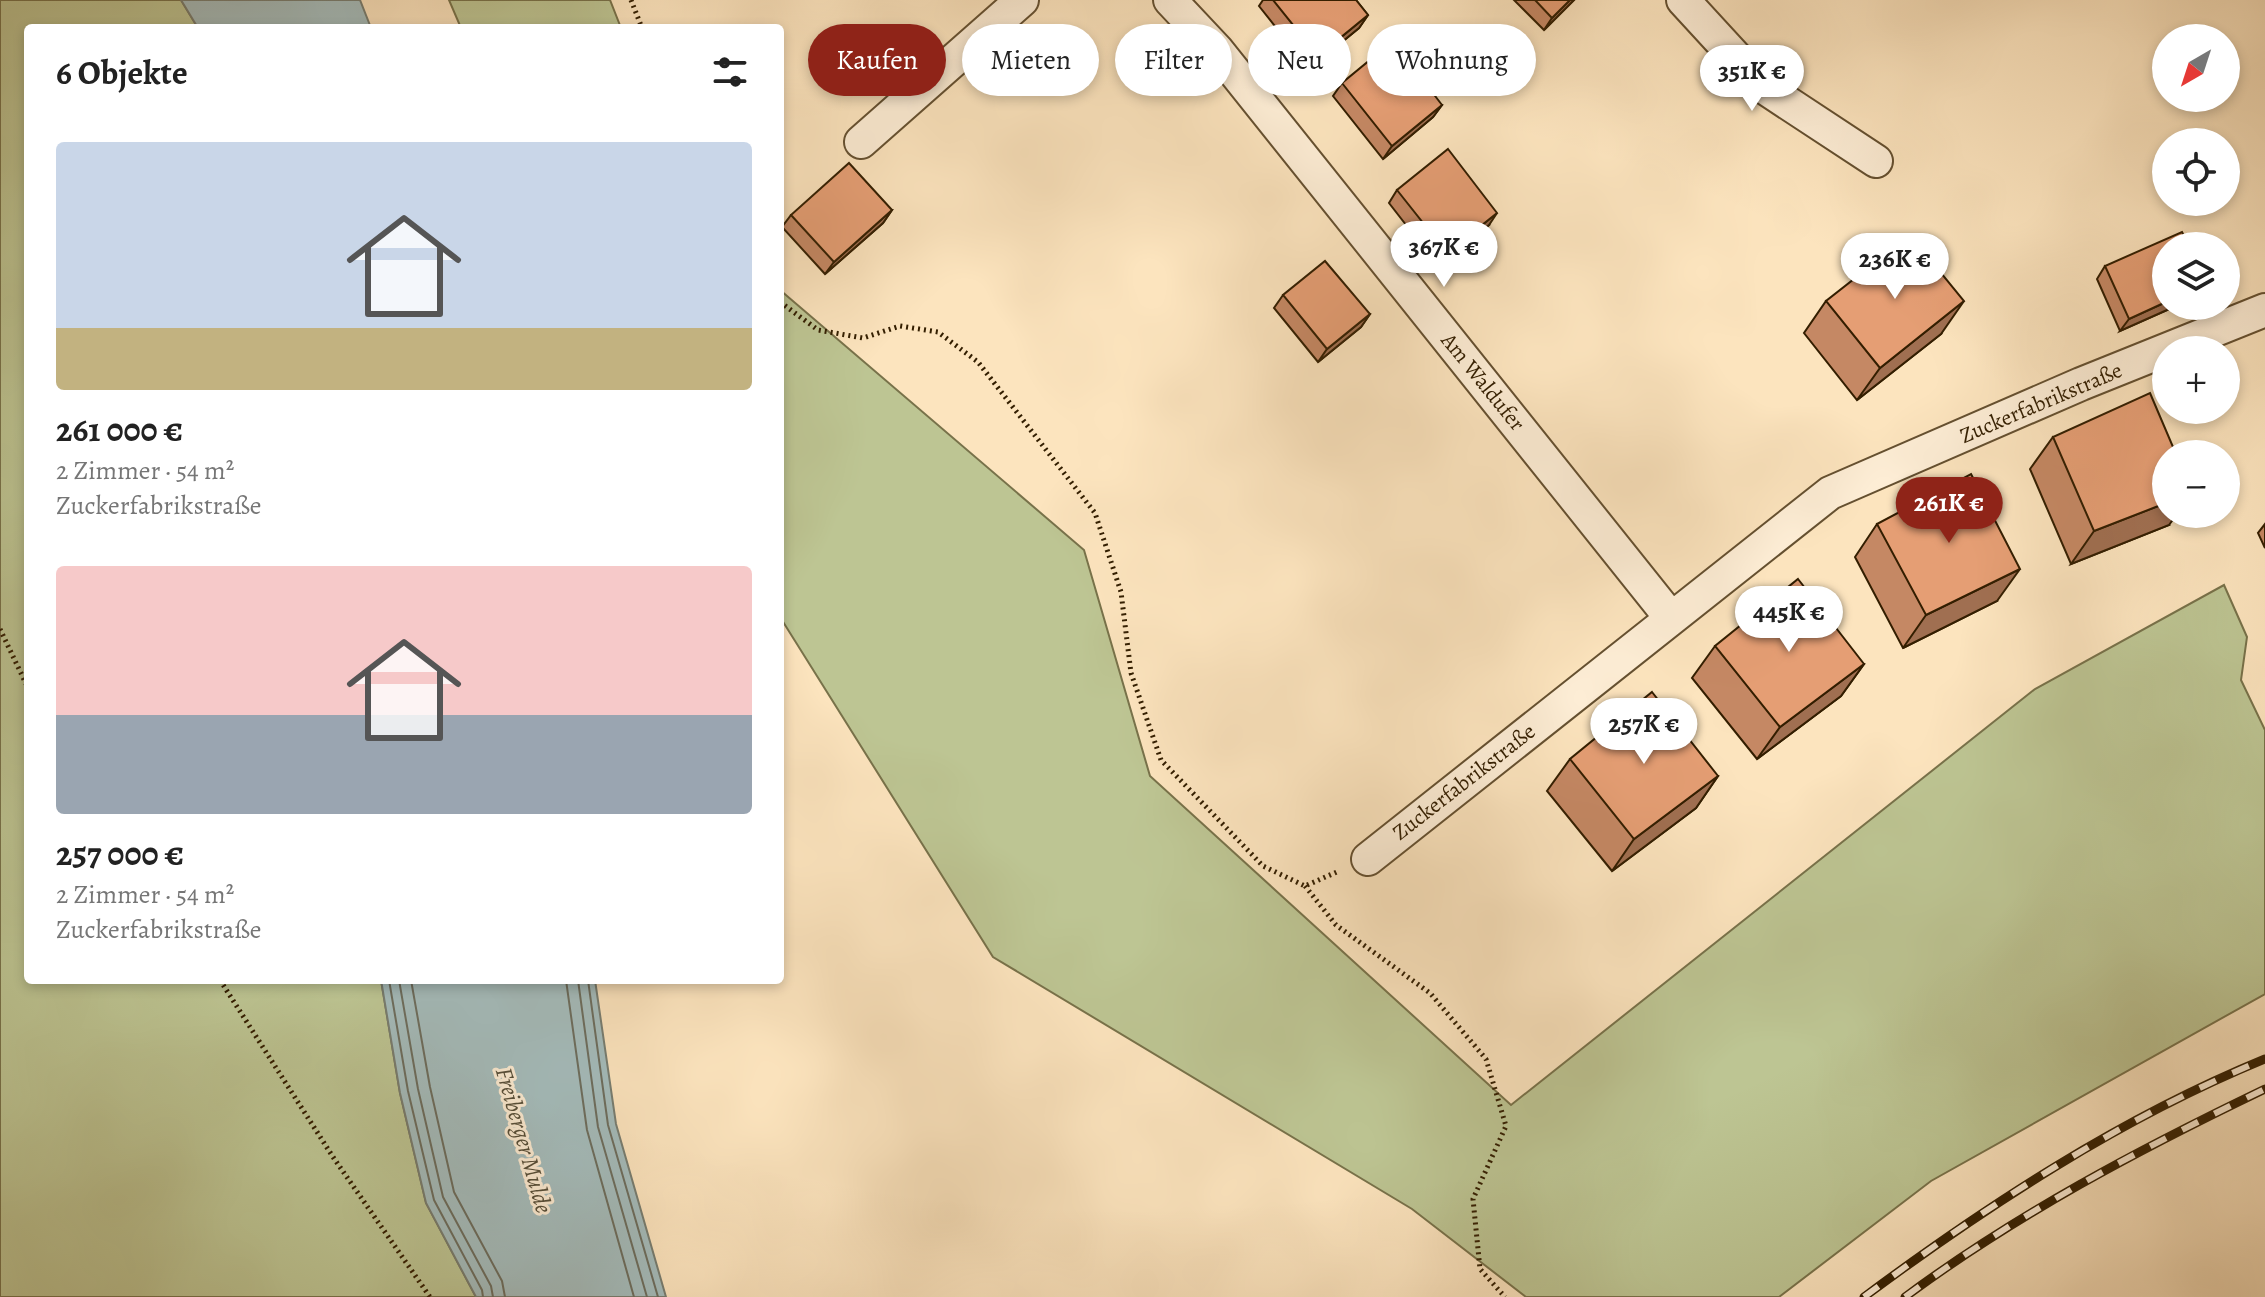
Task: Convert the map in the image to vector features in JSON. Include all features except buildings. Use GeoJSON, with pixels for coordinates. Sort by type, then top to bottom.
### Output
{"type":"FeatureCollection","features":[{"type":"Feature","properties":{"kind":"street"},"geometry":{"type":"LineString","coordinates":[[861,142],[1022,0]]}},
{"type":"Feature","properties":{"kind":"street","name":"Am Waldufer"},"geometry":{"type":"LineString","coordinates":[[1170,0],[1217,50],[1671,618]]}},
{"type":"Feature","properties":{"kind":"street"},"geometry":{"type":"LineString","coordinates":[[1683,0],[1762,86],[1876,161]]}},
{"type":"Feature","properties":{"kind":"street","name":"Zuckerfabrikstraße"},"geometry":{"type":"LineString","coordinates":[[1368,859],[1830,493],[2081,384],[2265,310]]}},
{"type":"Feature","properties":{"kind":"path"},"geometry":{"type":"LineString","coordinates":[[631,0],[640,24]]}},
{"type":"Feature","properties":{"kind":"path"},"geometry":{"type":"LineString","coordinates":[[784,305],[818,330],[863,338],[900,326],[938,332],[978,362],[1095,513],[1121,592],[1131,673],[1161,760],[1263,866],[1305,886],[1336,925],[1430,993],[1486,1059],[1506,1126],[1473,1199],[1480,1269],[1505,1297]]}},
{"type":"Feature","properties":{"kind":"path"},"geometry":{"type":"LineString","coordinates":[[0,629],[24,680]]}},
{"type":"Feature","properties":{"kind":"path"},"geometry":{"type":"LineString","coordinates":[[1305,886],[1368,859]]}},
{"type":"Feature","properties":{"kind":"path"},"geometry":{"type":"LineString","coordinates":[[223,984],[333,1157],[430,1297]]}},
{"type":"Feature","properties":{"kind":"green space"},"geometry":{"type":"Polygon","coordinates":[[[0,0],[181,0],[196,24],[24,24],[24,984],[382,984],[400,1093],[426,1203],[476,1297],[0,1297],[0,0]]]}},
{"type":"Feature","properties":{"kind":"green space"},"geometry":{"type":"Polygon","coordinates":[[[449,0],[610,0],[619,24],[459,24],[449,0]]]}},
{"type":"Feature","properties":{"kind":"green space"},"geometry":{"type":"Polygon","coordinates":[[[784,293],[1084,550],[1150,776],[1511,1105],[2035,689],[2224,585],[2247,637],[2241,680],[2265,730],[2265,994],[1931,1181],[1779,1297],[1526,1297],[1412,1209],[993,957],[784,623],[784,293]]]}},
{"type":"Feature","properties":{"kind":"water"},"geometry":{"type":"Polygon","coordinates":[[[181,0],[360,0],[369,24],[196,24],[181,0]]]}},
{"type":"Feature","properties":{"kind":"water","name":"Freiberger Mulde"},"geometry":{"type":"Polygon","coordinates":[[[382,984],[596,984],[616,1124],[666,1297],[476,1297],[426,1203],[400,1093],[382,984]]]}},
{"type":"Feature","properties":{"kind":"railway"},"geometry":{"type":"LineString","coordinates":[[1864,1297],[1959,1229],[2057,1166],[2159,1108],[2265,1059]]}},
{"type":"Feature","properties":{"kind":"railway"},"geometry":{"type":"LineString","coordinates":[[1905,1297],[1991,1238],[2080,1184],[2265,1089]]}}]}
